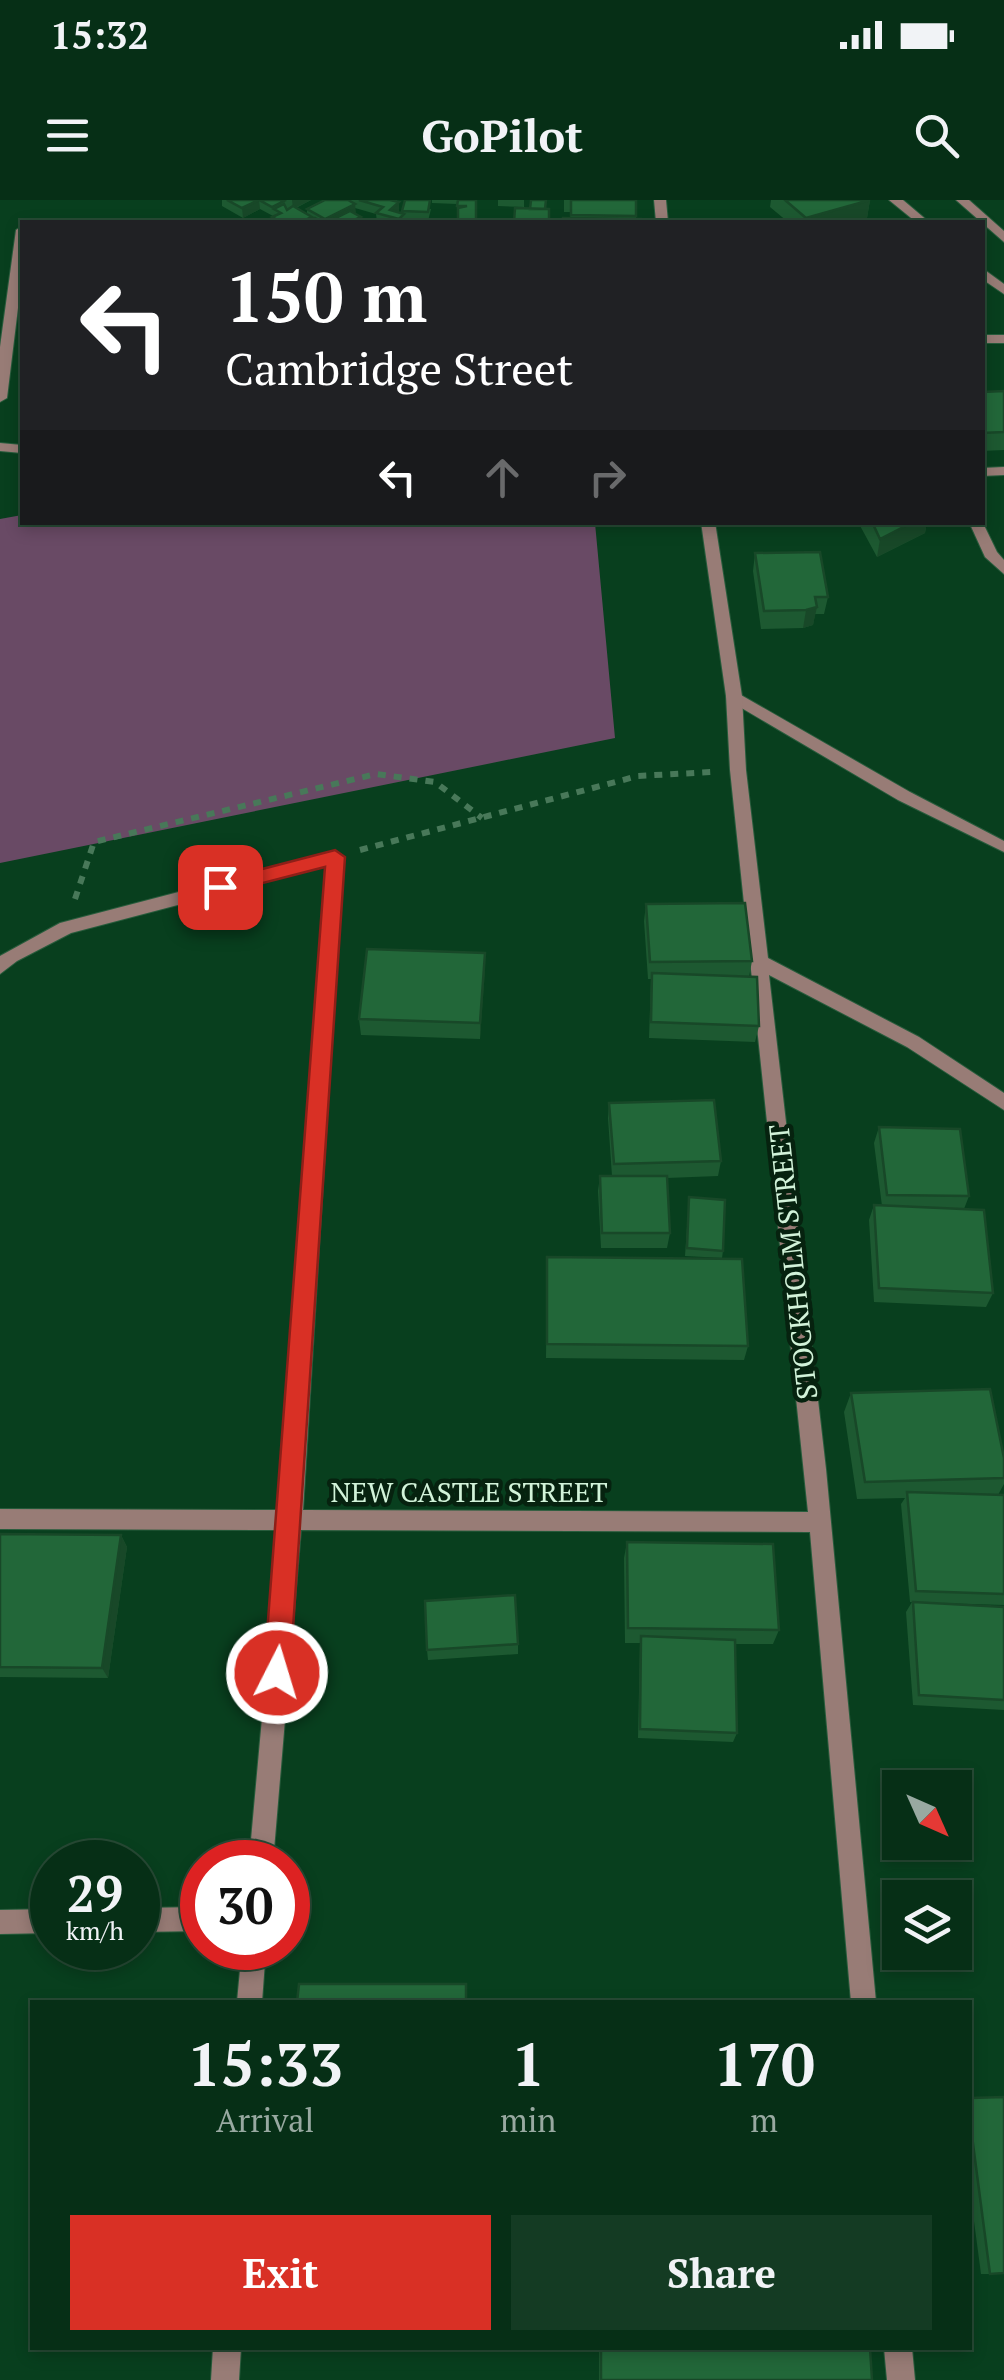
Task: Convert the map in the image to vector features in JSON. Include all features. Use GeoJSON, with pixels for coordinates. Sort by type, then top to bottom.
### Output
{"type":"FeatureCollection","features":[{"type":"Feature","properties":{"kind":"street"},"geometry":{"type":"LineString","coordinates":[[896,200],[921,220]]}},
{"type":"Feature","properties":{"kind":"street"},"geometry":{"type":"LineString","coordinates":[[962,200],[984,220]]}},
{"type":"Feature","properties":{"kind":"street"},"geometry":{"type":"LineString","coordinates":[[985,221],[1004,238]]}},
{"type":"Feature","properties":{"kind":"street"},"geometry":{"type":"LineString","coordinates":[[0,398],[20,245]]}},
{"type":"Feature","properties":{"kind":"street","name":"STOCKHOLM STREET"},"geometry":{"type":"LineString","coordinates":[[708,525],[734,696],[738,770],[864,2000]]}},
{"type":"Feature","properties":{"kind":"street"},"geometry":{"type":"LineString","coordinates":[[977,525],[990,554],[1004,569]]}},
{"type":"Feature","properties":{"kind":"street"},"geometry":{"type":"LineString","coordinates":[[734,696],[904,796],[1002,847]]}},
{"type":"Feature","properties":{"kind":"street"},"geometry":{"type":"LineString","coordinates":[[0,967],[11,956],[66,928],[335,857],[291,1522],[262,1840]]}},
{"type":"Feature","properties":{"kind":"street"},"geometry":{"type":"LineString","coordinates":[[760,962],[913,1042],[1004,1102]]}},
{"type":"Feature","properties":{"kind":"street","name":"NEW CASTLE STREET"},"geometry":{"type":"LineString","coordinates":[[0,1519],[817,1522]]}},
{"type":"Feature","properties":{"kind":"street"},"geometry":{"type":"LineString","coordinates":[[0,1922],[30,1921]]}},
{"type":"Feature","properties":{"kind":"street"},"geometry":{"type":"LineString","coordinates":[[250,2000],[252,1970]]}},
{"type":"Feature","properties":{"kind":"street"},"geometry":{"type":"LineString","coordinates":[[225,2380],[227,2350]]}},
{"type":"Feature","properties":{"kind":"street"},"geometry":{"type":"LineString","coordinates":[[898,2350],[901,2380]]}},
{"type":"Feature","properties":{"kind":"path"},"geometry":{"type":"LineString","coordinates":[[335,857],[638,776],[738,770]]}},
{"type":"Feature","properties":{"kind":"path"},"geometry":{"type":"LineString","coordinates":[[66,928],[94,842],[376,774],[435,782],[482,818]]}},
{"type":"Feature","properties":{"kind":"shaded area"},"geometry":{"type":"Polygon","coordinates":[[[20,515],[20,525],[595,525],[615,738],[0,863],[0,519],[20,515]]]}},
{"type":"Feature","properties":{"kind":"building"},"geometry":{"type":"Polygon","coordinates":[[[227,200],[259,200],[242,208],[227,200]]]}},
{"type":"Feature","properties":{"kind":"building"},"geometry":{"type":"Polygon","coordinates":[[[259,200],[286,200],[272,207],[259,200]]]}},
{"type":"Feature","properties":{"kind":"building"},"geometry":{"type":"Polygon","coordinates":[[[325,200],[348,200],[355,204],[325,219],[307,209],[325,200]]]}},
{"type":"Feature","properties":{"kind":"building"},"geometry":{"type":"Polygon","coordinates":[[[359,200],[399,202],[390,210],[404,214],[399,219],[376,213],[383,207],[359,200]]]}},
{"type":"Feature","properties":{"kind":"building"},"geometry":{"type":"Polygon","coordinates":[[[405,200],[430,200],[428,212],[402,211],[405,200]]]}},
{"type":"Feature","properties":{"kind":"building"},"geometry":{"type":"Polygon","coordinates":[[[458,200],[476,200],[476,220],[458,220],[458,208],[467,206],[457,206],[458,200]]]}},
{"type":"Feature","properties":{"kind":"building"},"geometry":{"type":"Polygon","coordinates":[[[531,200],[546,200],[545,209],[530,209],[531,200]]]}},
{"type":"Feature","properties":{"kind":"building"},"geometry":{"type":"Polygon","coordinates":[[[571,200],[636,200],[636,216],[571,215],[571,200]]]}},
{"type":"Feature","properties":{"kind":"building"},"geometry":{"type":"Polygon","coordinates":[[[785,200],[870,200],[806,218],[785,200]]]}},
{"type":"Feature","properties":{"kind":"building"},"geometry":{"type":"Polygon","coordinates":[[[284,204],[287,210],[293,206],[312,217],[278,220],[272,217],[281,213],[274,209],[284,204]]]}},
{"type":"Feature","properties":{"kind":"building"},"geometry":{"type":"Polygon","coordinates":[[[515,208],[549,209],[549,220],[514,220],[515,208]]]}},
{"type":"Feature","properties":{"kind":"building"},"geometry":{"type":"Polygon","coordinates":[[[350,211],[361,217],[354,220],[332,220],[350,211]]]}},
{"type":"Feature","properties":{"kind":"building"},"geometry":{"type":"Polygon","coordinates":[[[563,218],[641,219],[641,220],[563,218]]]}},
{"type":"Feature","properties":{"kind":"building"},"geometry":{"type":"Polygon","coordinates":[[[1004,391],[1004,432],[985,433],[985,392],[1004,391]]]}},
{"type":"Feature","properties":{"kind":"building"},"geometry":{"type":"Polygon","coordinates":[[[873,525],[907,525],[880,539],[873,525]]]}},
{"type":"Feature","properties":{"kind":"building"},"geometry":{"type":"Polygon","coordinates":[[[820,552],[828,597],[815,597],[817,607],[806,610],[764,611],[755,553],[820,552]]]}},
{"type":"Feature","properties":{"kind":"building"},"geometry":{"type":"Polygon","coordinates":[[[745,903],[752,961],[650,962],[646,904],[745,903]]]}},
{"type":"Feature","properties":{"kind":"building"},"geometry":{"type":"Polygon","coordinates":[[[367,949],[485,953],[480,1023],[359,1019],[367,949]]]}},
{"type":"Feature","properties":{"kind":"building"},"geometry":{"type":"Polygon","coordinates":[[[652,973],[757,977],[759,1026],[651,1022],[652,973]]]}},
{"type":"Feature","properties":{"kind":"building"},"geometry":{"type":"Polygon","coordinates":[[[714,1100],[721,1161],[614,1164],[609,1103],[714,1100]]]}},
{"type":"Feature","properties":{"kind":"building"},"geometry":{"type":"Polygon","coordinates":[[[879,1127],[960,1129],[969,1196],[887,1195],[879,1127]]]}},
{"type":"Feature","properties":{"kind":"building"},"geometry":{"type":"Polygon","coordinates":[[[600,1176],[667,1176],[670,1233],[602,1233],[600,1176]]]}},
{"type":"Feature","properties":{"kind":"building"},"geometry":{"type":"Polygon","coordinates":[[[689,1197],[725,1200],[723,1251],[687,1248],[689,1197]]]}},
{"type":"Feature","properties":{"kind":"building"},"geometry":{"type":"Polygon","coordinates":[[[874,1205],[984,1210],[993,1293],[879,1288],[874,1205]]]}},
{"type":"Feature","properties":{"kind":"building"},"geometry":{"type":"Polygon","coordinates":[[[547,1257],[742,1259],[748,1346],[547,1344],[547,1257]]]}},
{"type":"Feature","properties":{"kind":"building"},"geometry":{"type":"Polygon","coordinates":[[[990,1389],[1004,1458],[1004,1478],[865,1482],[851,1393],[990,1389]]]}},
{"type":"Feature","properties":{"kind":"building"},"geometry":{"type":"Polygon","coordinates":[[[907,1492],[1004,1495],[1004,1594],[916,1591],[907,1492]]]}},
{"type":"Feature","properties":{"kind":"building"},"geometry":{"type":"Polygon","coordinates":[[[0,1534],[121,1535],[102,1668],[0,1667],[0,1534]]]}},
{"type":"Feature","properties":{"kind":"building"},"geometry":{"type":"Polygon","coordinates":[[[627,1542],[773,1544],[779,1630],[628,1628],[627,1542]]]}},
{"type":"Feature","properties":{"kind":"building"},"geometry":{"type":"Polygon","coordinates":[[[515,1595],[518,1644],[427,1650],[425,1601],[515,1595]]]}},
{"type":"Feature","properties":{"kind":"building"},"geometry":{"type":"Polygon","coordinates":[[[913,1602],[1004,1607],[1004,1700],[919,1695],[913,1602]]]}},
{"type":"Feature","properties":{"kind":"building"},"geometry":{"type":"Polygon","coordinates":[[[641,1636],[735,1640],[737,1733],[640,1729],[641,1636]]]}},
{"type":"Feature","properties":{"kind":"building"},"geometry":{"type":"Polygon","coordinates":[[[299,1984],[466,1984],[466,2000],[297,2000],[299,1984]]]}},
{"type":"Feature","properties":{"kind":"building"},"geometry":{"type":"Polygon","coordinates":[[[1004,2097],[1004,2273],[990,2274],[972,2136],[972,2098],[1004,2097]]]}},
{"type":"Feature","properties":{"kind":"building"},"geometry":{"type":"Polygon","coordinates":[[[601,2350],[870,2350],[872,2380],[601,2380],[601,2350]]]}},
{"type":"Feature","properties":{"kind":"route"},"geometry":{"type":"LineString","coordinates":[[220,887],[335,857],[291,1522],[277,1673]]}}]}
